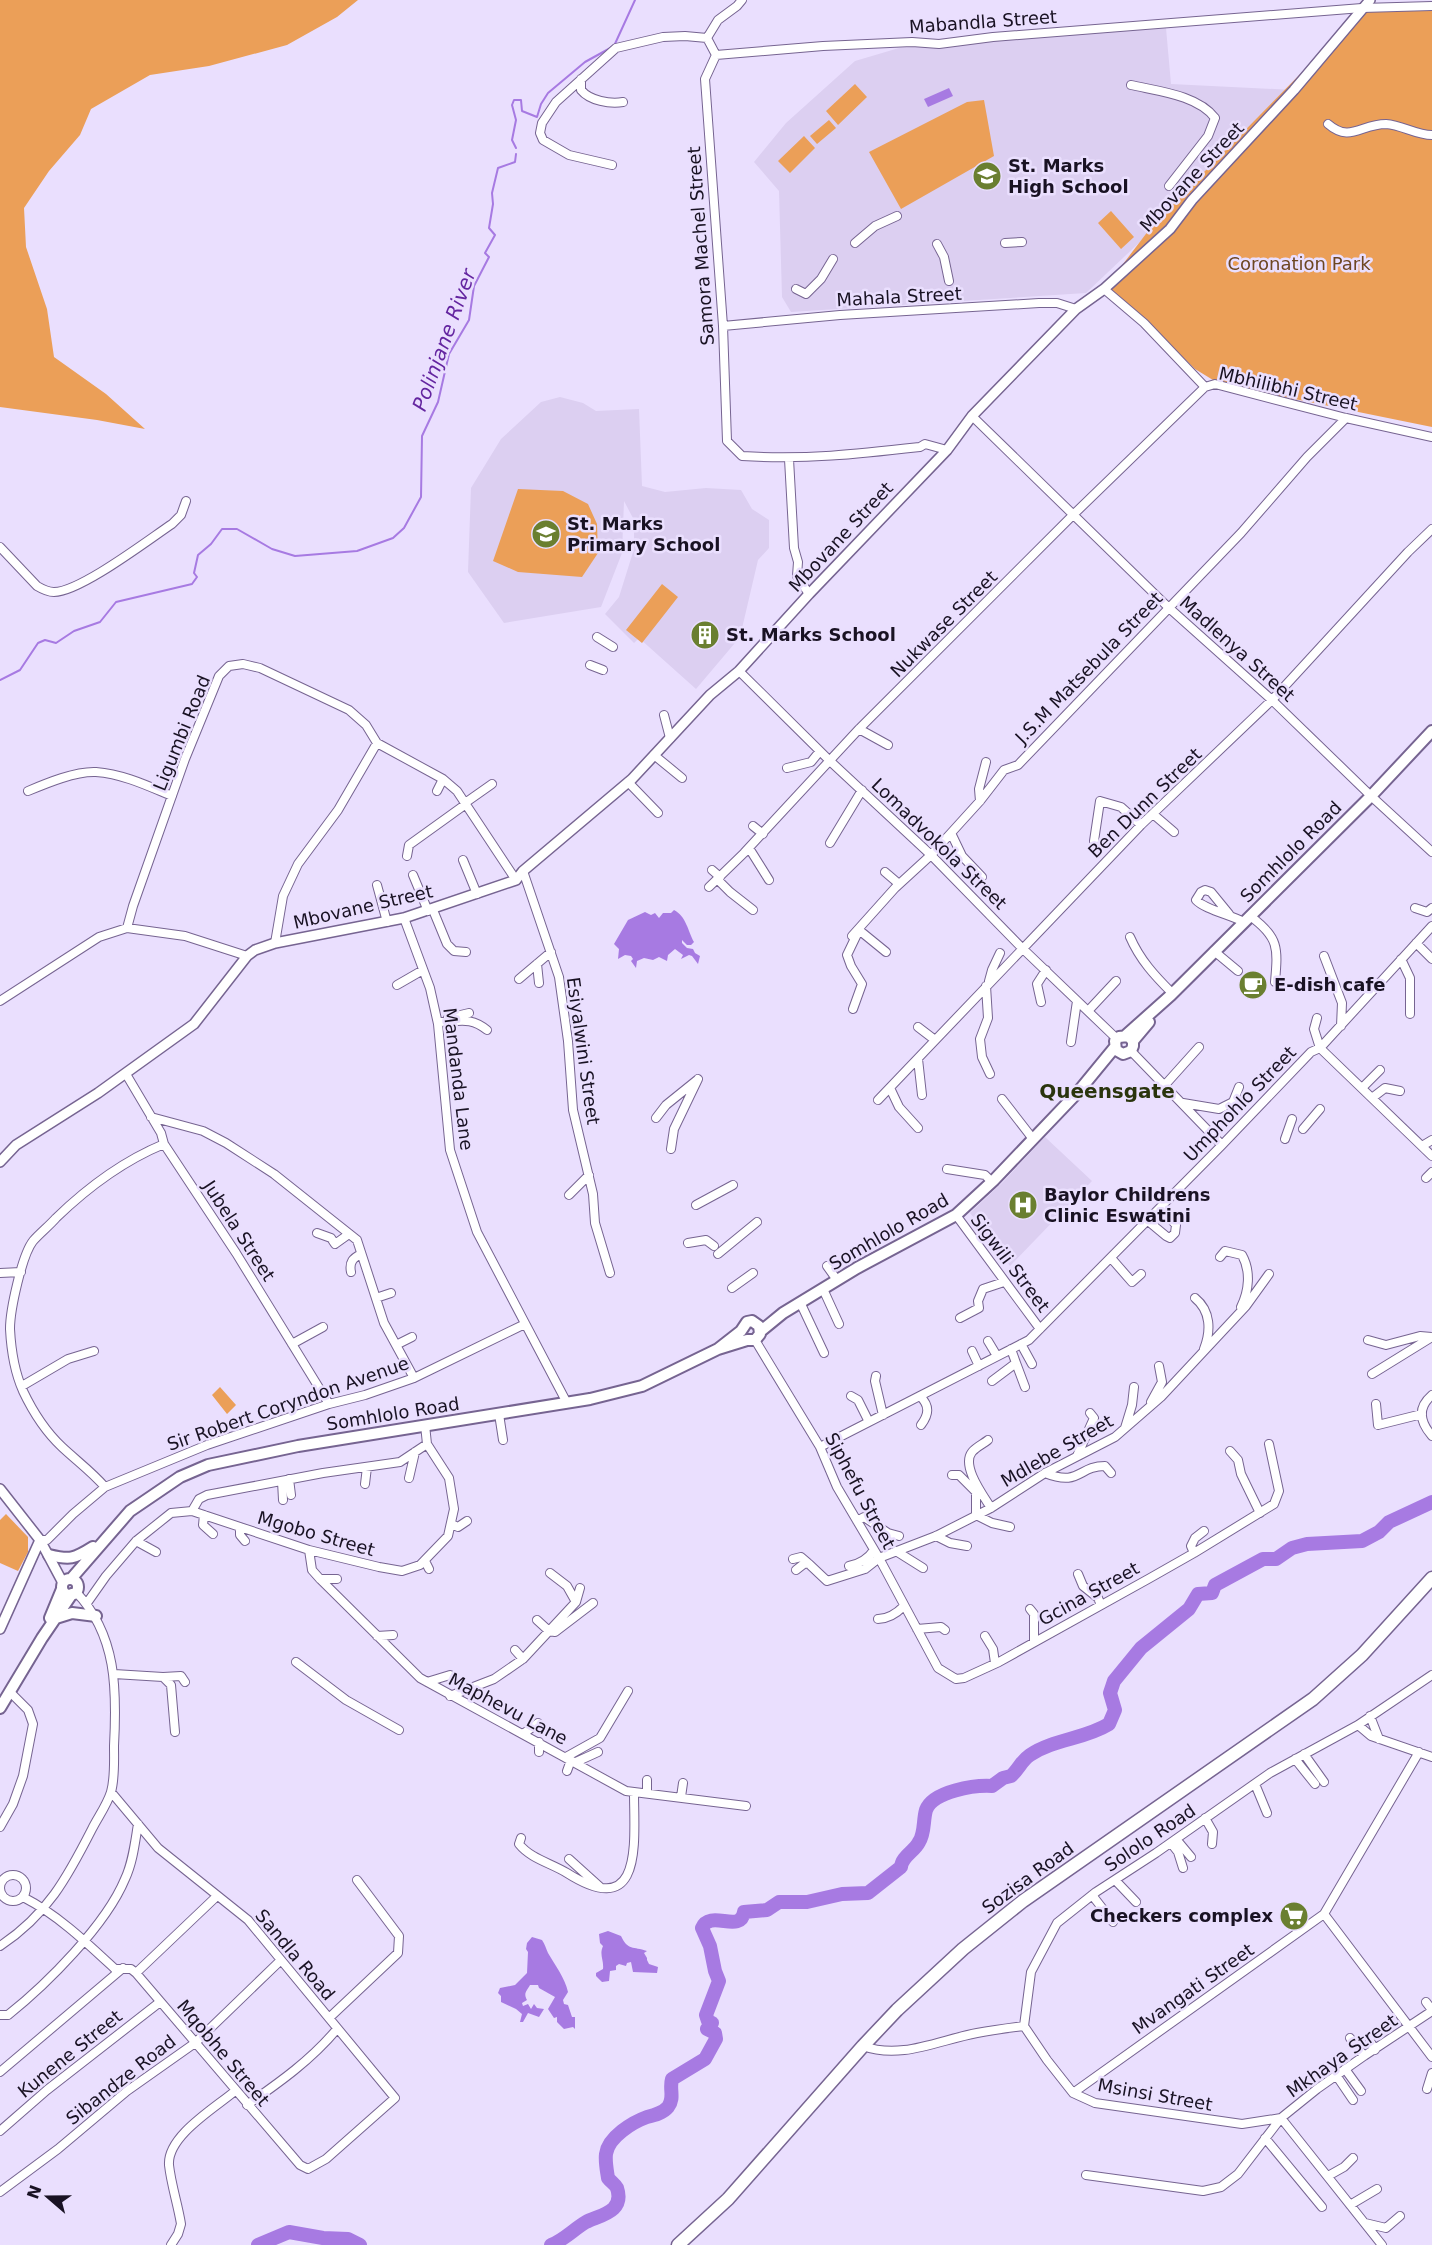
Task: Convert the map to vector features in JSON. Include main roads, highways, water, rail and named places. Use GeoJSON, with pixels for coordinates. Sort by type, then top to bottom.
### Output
{"type":"FeatureCollection","features":[{"type":"Feature","properties":{"kind":"main road","name":"Somhlolo Road"},"geometry":{"type":"LineString","coordinates":[[0,1708],[11,1693],[70,1586],[97,1547],[130,1511],[180,1477],[208,1465],[298,1446],[567,1403],[642,1386],[752,1333],[823,1288],[956,1215],[992,1182],[1123,1044],[1371,796],[1432,731]]}},
{"type":"Feature","properties":{"kind":"main road"},"geometry":{"type":"LineString","coordinates":[[51,1558],[78,1557],[97,1547]]}},
{"type":"Feature","properties":{"kind":"main road","name":"Sozisa Road"},"geometry":{"type":"LineString","coordinates":[[678,2245],[728,2199],[897,2010],[963,1949],[1023,1901],[1242,1751],[1313,1699],[1362,1655],[1432,1578]]}},
{"type":"Feature","properties":{"kind":"main road","name":"Somhlolo Road"},"geometry":{"type":"LineString","coordinates":[[42,1638],[56,1618],[70,1586]]}},
{"type":"Feature","properties":{"kind":"main road"},"geometry":{"type":"LineString","coordinates":[[56,1618],[68,1613],[96,1616]]}},
{"type":"Feature","properties":{"kind":"waterway","name":"Polinjane River"},"geometry":{"type":"LineString","coordinates":[[516,148],[512,140],[516,120],[512,105],[514,100],[521,100],[522,111],[537,117],[548,93],[585,62],[614,46],[635,0]]}},
{"type":"Feature","properties":{"kind":"waterway","name":"Polinjane River"},"geometry":{"type":"LineString","coordinates":[[0,680],[20,670],[38,643],[45,640],[56,643],[74,631],[100,622],[116,602],[192,584],[197,577],[194,573],[198,555],[211,544],[222,529],[237,529],[272,549],[295,556],[357,551],[393,538],[404,528],[421,497],[422,436],[438,402],[449,354],[469,320],[474,286],[489,257],[485,253],[495,235],[489,228],[493,204],[492,193],[498,168],[515,162],[516,154]]}},
{"type":"Feature","properties":{"kind":"waterway"},"geometry":{"type":"LineString","coordinates":[[551,2245],[614,2207],[619,2196],[617,2188],[608,2178],[606,2160],[611,2142],[628,2126],[666,2109],[671,2100],[672,2079],[705,2059],[716,2039],[715,2033],[707,2029],[712,2023],[708,2021],[706,2015],[719,1981],[710,1946],[702,1928],[706,1923],[718,1920],[737,1921],[742,1918],[744,1912],[767,1910],[779,1902],[807,1902],[842,1894],[868,1893],[901,1867],[917,1845],[922,1835],[926,1810],[937,1798],[955,1790],[992,1786],[1003,1778],[1011,1776],[1027,1757],[1039,1750],[1090,1733],[1109,1724],[1115,1710],[1110,1693],[1114,1681],[1141,1648],[1189,1609],[1198,1594],[1212,1593],[1215,1585],[1263,1559],[1276,1559],[1292,1548],[1307,1544],[1362,1541],[1379,1532],[1389,1522],[1432,1502]]}},
{"type":"Feature","properties":{"kind":"waterway"},"geometry":{"type":"LineString","coordinates":[[258,2245],[289,2232],[323,2238],[348,2239],[360,2245]]}},
{"type":"Feature","properties":{"kind":"place","name":"St. Marks High School"},"geometry":{"type":"Point","coordinates":[987,176]}},
{"type":"Feature","properties":{"kind":"place","name":"St. Marks Primary School"},"geometry":{"type":"Point","coordinates":[546,534]}},
{"type":"Feature","properties":{"kind":"place","name":"St. Marks School"},"geometry":{"type":"Point","coordinates":[705,635]}},
{"type":"Feature","properties":{"kind":"place","name":"E-dish cafe"},"geometry":{"type":"Point","coordinates":[1253,985]}},
{"type":"Feature","properties":{"kind":"place","name":"Baylor Childrens Clinic Eswatini"},"geometry":{"type":"Point","coordinates":[1023,1205]}},
{"type":"Feature","properties":{"kind":"place","name":"Checkers complex"},"geometry":{"type":"Point","coordinates":[1294,1916]}},
{"type":"Feature","properties":{"kind":"district","name":"Queensgate"},"geometry":{"type":"Point","coordinates":[1107,1091]}},
{"type":"Feature","properties":{"kind":"park label","name":"Coronation Park"},"geometry":{"type":"Point","coordinates":[1299,264]}}]}
